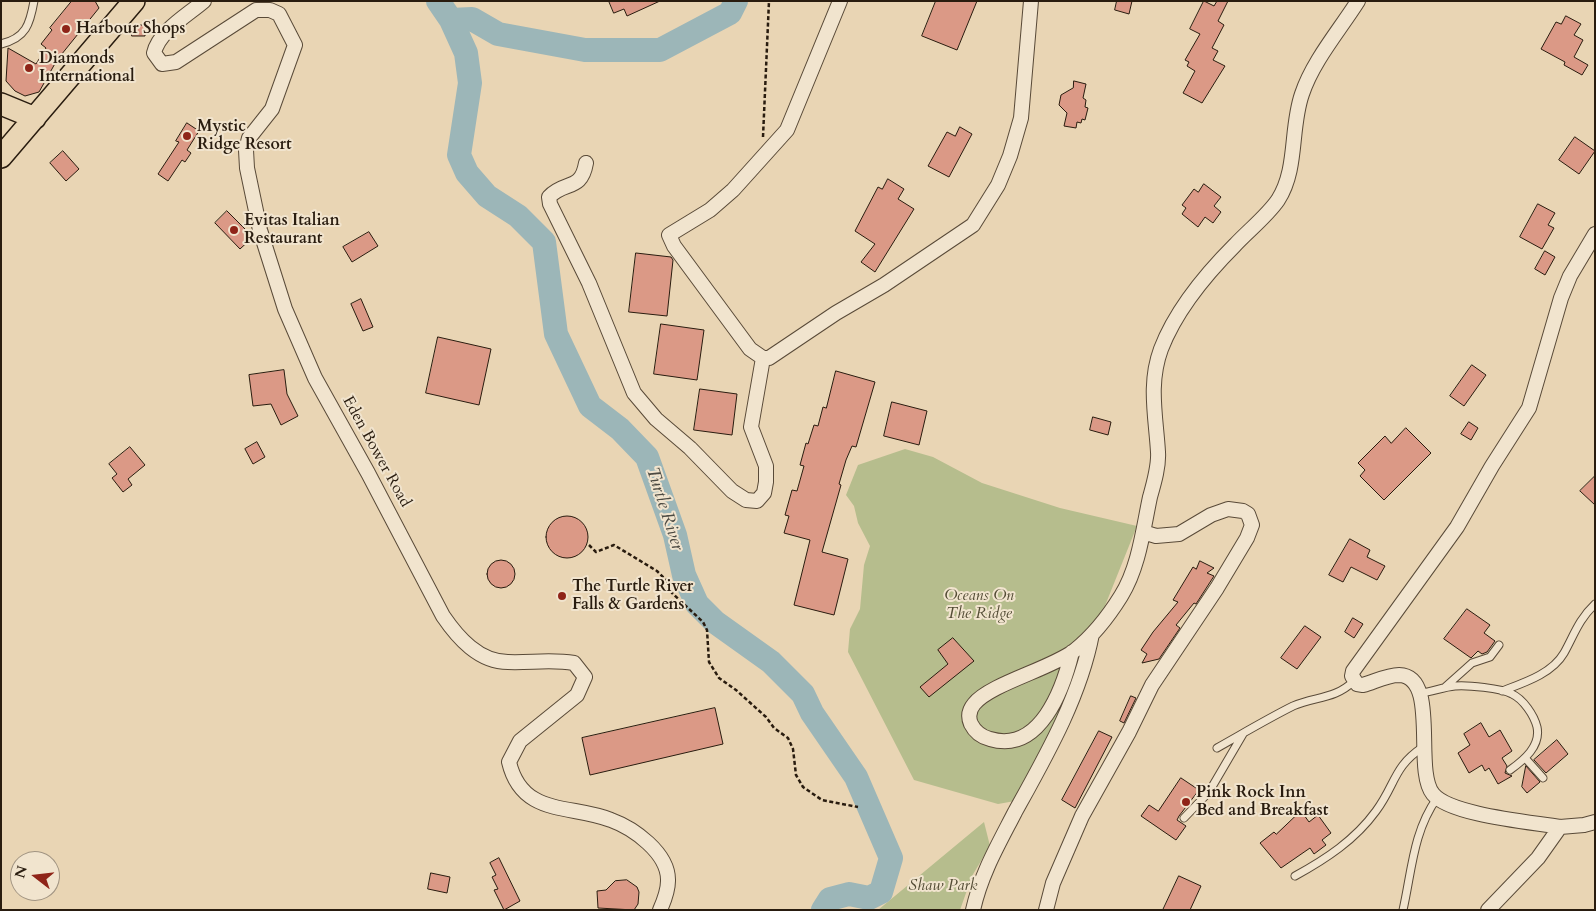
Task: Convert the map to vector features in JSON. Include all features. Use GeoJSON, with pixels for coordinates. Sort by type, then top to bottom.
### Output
{"type":"FeatureCollection","features":[{"type":"Feature","properties":{"kind":"main road"},"geometry":{"type":"LineString","coordinates":[[1,157],[134,1]]}},
{"type":"Feature","properties":{"kind":"main road"},"geometry":{"type":"LineString","coordinates":[[1,104],[35,118]]}},
{"type":"Feature","properties":{"kind":"street","name":"Eden Bower Road"},"geometry":{"type":"LineString","coordinates":[[204,1],[172,27],[156,46],[154,53],[162,64],[176,62],[256,10],[270,10],[279,14],[295,45],[272,109],[248,138],[247,168],[260,230],[285,309],[315,378],[368,472],[443,616],[457,636],[488,658],[506,663],[551,660],[574,663],[585,677],[577,695],[520,741],[509,762],[511,773],[534,799],[558,810],[609,819],[637,834],[653,849],[663,863],[668,880],[665,898],[660,910]]}},
{"type":"Feature","properties":{"kind":"street"},"geometry":{"type":"LineString","coordinates":[[840,1],[787,130],[733,190],[710,210],[669,235],[674,246],[750,349],[763,358],[769,358],[836,312],[884,285],[973,225],[998,185],[1010,156],[1021,118],[1031,1]]}},
{"type":"Feature","properties":{"kind":"street"},"geometry":{"type":"LineString","coordinates":[[1072,652],[1066,678],[1045,718],[1022,738],[1000,742],[984,737],[974,729],[969,719],[970,712],[983,696],[1072,652],[1092,634],[1122,594],[1134,566],[1159,455],[1152,402],[1154,376],[1160,350],[1188,300],[1225,254],[1278,200],[1286,184],[1302,93],[1319,61],[1358,1]]}},
{"type":"Feature","properties":{"kind":"street"},"geometry":{"type":"LineString","coordinates":[[586,163],[582,178],[576,184],[554,192],[550,198],[550,204],[585,276],[625,376],[634,393],[656,419],[690,448],[732,491],[746,500],[757,501],[764,493],[766,466],[751,427],[751,419],[761,379],[760,362],[763,358]]}},
{"type":"Feature","properties":{"kind":"street"},"geometry":{"type":"LineString","coordinates":[[1595,234],[1570,276],[1561,298],[1529,408],[1482,483],[1457,528],[1353,671],[1354,681],[1363,685],[1400,675],[1414,681],[1421,693],[1426,778],[1432,794],[1444,804],[1461,810],[1560,828],[1595,822]]}},
{"type":"Feature","properties":{"kind":"street"},"geometry":{"type":"LineString","coordinates":[[1046,910],[1053,883],[1082,816],[1129,732],[1152,685],[1217,588],[1247,538],[1252,525],[1248,514],[1228,508],[1211,515],[1179,534],[1156,536],[1143,532]]}},
{"type":"Feature","properties":{"kind":"street"},"geometry":{"type":"LineString","coordinates":[[973,910],[985,868],[1065,715],[1086,664],[1092,634]]}},
{"type":"Feature","properties":{"kind":"street"},"geometry":{"type":"LineString","coordinates":[[1488,910],[1538,858],[1560,828]]}},
{"type":"Feature","properties":{"kind":"lane"},"geometry":{"type":"LineString","coordinates":[[1,44],[22,35],[30,25],[34,1]]}},
{"type":"Feature","properties":{"kind":"lane"},"geometry":{"type":"LineString","coordinates":[[1502,692],[1543,673],[1560,658],[1572,632],[1595,604]]}},
{"type":"Feature","properties":{"kind":"lane"},"geometry":{"type":"LineString","coordinates":[[1444,688],[1472,663],[1490,657],[1499,645]]}},
{"type":"Feature","properties":{"kind":"lane"},"geometry":{"type":"LineString","coordinates":[[1217,748],[1295,706],[1328,698],[1345,689],[1354,681]]}},
{"type":"Feature","properties":{"kind":"lane"},"geometry":{"type":"LineString","coordinates":[[1421,693],[1454,686],[1512,694],[1522,702],[1535,719],[1536,741],[1526,759],[1510,770]]}},
{"type":"Feature","properties":{"kind":"lane"},"geometry":{"type":"LineString","coordinates":[[1184,818],[1209,792],[1243,734]]}},
{"type":"Feature","properties":{"kind":"lane"},"geometry":{"type":"LineString","coordinates":[[1295,876],[1327,858],[1353,836],[1386,796],[1401,765],[1423,747]]}},
{"type":"Feature","properties":{"kind":"lane"},"geometry":{"type":"LineString","coordinates":[[1526,759],[1543,778]]}},
{"type":"Feature","properties":{"kind":"lane"},"geometry":{"type":"LineString","coordinates":[[1403,910],[1419,829],[1426,813],[1436,798]]}},
{"type":"Feature","properties":{"kind":"path"},"geometry":{"type":"LineString","coordinates":[[762,159],[769,1]]}},
{"type":"Feature","properties":{"kind":"path"},"geometry":{"type":"LineString","coordinates":[[588,545],[596,552],[614,545],[657,571],[667,581],[672,593],[704,622],[707,630],[709,662],[718,678],[736,690],[766,717],[774,728],[788,738],[793,748],[796,775],[803,787],[822,800],[858,807]]}},
{"type":"Feature","properties":{"kind":"green space","name":"Oceans On The Ridge"},"geometry":{"type":"Polygon","coordinates":[[[905,449],[933,457],[982,483],[1060,508],[1137,526],[1066,703],[1015,801],[998,804],[914,780],[848,652],[850,629],[860,609],[864,565],[870,546],[858,523],[854,506],[846,495],[858,465],[905,449]]]}},
{"type":"Feature","properties":{"kind":"green space","name":"Shaw Park"},"geometry":{"type":"Polygon","coordinates":[[[984,822],[990,846],[972,876],[960,910],[878,910],[984,822]]]}},
{"type":"Feature","properties":{"kind":"building"},"geometry":{"type":"Polygon","coordinates":[[[72,1],[95,1],[99,8],[57,60],[39,92],[25,96],[15,91],[6,81],[8,48],[36,64],[46,48],[41,44],[52,30],[50,28],[72,1]]]}},
{"type":"Feature","properties":{"kind":"building"},"geometry":{"type":"Polygon","coordinates":[[[609,1],[660,1],[627,16],[624,9],[614,13],[609,1]]]}},
{"type":"Feature","properties":{"kind":"building"},"geometry":{"type":"Polygon","coordinates":[[[936,1],[977,1],[957,50],[922,36],[936,1]]]}},
{"type":"Feature","properties":{"kind":"building"},"geometry":{"type":"Polygon","coordinates":[[[1117,1],[1132,1],[1129,14],[1115,10],[1117,1]]]}},
{"type":"Feature","properties":{"kind":"building"},"geometry":{"type":"Polygon","coordinates":[[[1204,1],[1214,6],[1217,1],[1228,1],[1218,21],[1224,25],[1212,48],[1218,51],[1213,60],[1225,66],[1202,103],[1183,93],[1195,71],[1187,66],[1189,62],[1185,60],[1200,34],[1190,29],[1204,1]]]}},
{"type":"Feature","properties":{"kind":"building"},"geometry":{"type":"Polygon","coordinates":[[[1566,16],[1581,24],[1574,35],[1583,40],[1574,57],[1588,65],[1582,75],[1564,65],[1565,62],[1541,49],[1556,22],[1561,24],[1566,16]]]}},
{"type":"Feature","properties":{"kind":"building"},"geometry":{"type":"Polygon","coordinates":[[[132,25],[145,25],[145,36],[132,36],[132,25]]]}},
{"type":"Feature","properties":{"kind":"building"},"geometry":{"type":"Polygon","coordinates":[[[1074,81],[1086,84],[1083,98],[1086,100],[1085,107],[1088,108],[1085,120],[1082,119],[1081,123],[1077,122],[1076,128],[1064,126],[1067,113],[1059,105],[1061,95],[1073,88],[1074,81]]]}},
{"type":"Feature","properties":{"kind":"building"},"geometry":{"type":"Polygon","coordinates":[[[187,123],[199,131],[187,150],[191,153],[185,162],[182,160],[168,181],[158,174],[179,142],[176,141],[187,123]]]}},
{"type":"Feature","properties":{"kind":"building"},"geometry":{"type":"Polygon","coordinates":[[[960,127],[972,134],[949,177],[928,166],[947,132],[955,136],[960,127]]]}},
{"type":"Feature","properties":{"kind":"building"},"geometry":{"type":"Polygon","coordinates":[[[1575,137],[1595,151],[1579,174],[1559,160],[1575,137]]]}},
{"type":"Feature","properties":{"kind":"building"},"geometry":{"type":"Polygon","coordinates":[[[63,151],[79,169],[66,181],[50,163],[63,151]]]}},
{"type":"Feature","properties":{"kind":"building"},"geometry":{"type":"Polygon","coordinates":[[[888,179],[904,189],[898,199],[914,209],[875,272],[861,262],[875,244],[855,231],[878,187],[882,189],[888,179]]]}},
{"type":"Feature","properties":{"kind":"building"},"geometry":{"type":"Polygon","coordinates":[[[1204,184],[1221,197],[1214,206],[1221,212],[1213,223],[1205,217],[1198,227],[1182,214],[1186,208],[1182,205],[1194,189],[1198,192],[1204,184]]]}},
{"type":"Feature","properties":{"kind":"building"},"geometry":{"type":"Polygon","coordinates":[[[1538,204],[1555,213],[1548,225],[1554,228],[1542,249],[1520,237],[1538,204]]]}},
{"type":"Feature","properties":{"kind":"building","name":"Evitas Italian Restaurant"},"geometry":{"type":"Polygon","coordinates":[[[227,211],[253,237],[240,249],[215,223],[227,211]]]}},
{"type":"Feature","properties":{"kind":"building"},"geometry":{"type":"Polygon","coordinates":[[[369,232],[378,246],[352,262],[343,247],[369,232]]]}},
{"type":"Feature","properties":{"kind":"building"},"geometry":{"type":"Polygon","coordinates":[[[1545,251],[1555,257],[1545,275],[1535,269],[1545,251]]]}},
{"type":"Feature","properties":{"kind":"building"},"geometry":{"type":"Polygon","coordinates":[[[636,253],[671,257],[673,260],[667,316],[629,312],[636,253]]]}},
{"type":"Feature","properties":{"kind":"building"},"geometry":{"type":"Polygon","coordinates":[[[361,299],[373,327],[363,331],[351,304],[361,299]]]}},
{"type":"Feature","properties":{"kind":"building"},"geometry":{"type":"Polygon","coordinates":[[[661,324],[704,330],[697,380],[654,374],[661,324]]]}},
{"type":"Feature","properties":{"kind":"building"},"geometry":{"type":"Polygon","coordinates":[[[438,337],[491,349],[479,405],[426,393],[438,337]]]}},
{"type":"Feature","properties":{"kind":"building"},"geometry":{"type":"Polygon","coordinates":[[[1472,365],[1486,375],[1464,406],[1450,396],[1472,365]]]}},
{"type":"Feature","properties":{"kind":"building"},"geometry":{"type":"Polygon","coordinates":[[[284,370],[287,394],[298,416],[281,425],[271,404],[253,406],[249,375],[284,370]]]}},
{"type":"Feature","properties":{"kind":"building"},"geometry":{"type":"Polygon","coordinates":[[[836,371],[875,382],[856,447],[852,446],[846,460],[822,552],[848,559],[834,615],[794,605],[810,540],[784,533],[789,516],[785,515],[792,490],[797,491],[804,466],[800,465],[806,443],[808,444],[814,425],[818,426],[823,407],[826,408],[836,371]]]}},
{"type":"Feature","properties":{"kind":"building"},"geometry":{"type":"Polygon","coordinates":[[[700,389],[737,394],[732,435],[694,430],[700,389]]]}},
{"type":"Feature","properties":{"kind":"building"},"geometry":{"type":"Polygon","coordinates":[[[892,402],[927,411],[919,445],[884,436],[892,402]]]}},
{"type":"Feature","properties":{"kind":"building"},"geometry":{"type":"Polygon","coordinates":[[[1093,417],[1111,422],[1108,435],[1090,430],[1093,417]]]}},
{"type":"Feature","properties":{"kind":"building"},"geometry":{"type":"Polygon","coordinates":[[[1469,422],[1478,428],[1471,440],[1461,434],[1469,422]]]}},
{"type":"Feature","properties":{"kind":"building"},"geometry":{"type":"Polygon","coordinates":[[[1406,428],[1431,453],[1384,500],[1360,476],[1365,470],[1358,463],[1385,436],[1391,443],[1406,428]]]}},
{"type":"Feature","properties":{"kind":"building"},"geometry":{"type":"Polygon","coordinates":[[[257,442],[265,457],[253,464],[245,449],[257,442]]]}},
{"type":"Feature","properties":{"kind":"building"},"geometry":{"type":"Polygon","coordinates":[[[130,447],[145,465],[128,479],[132,485],[123,492],[112,478],[117,474],[109,464],[130,447]]]}},
{"type":"Feature","properties":{"kind":"building"},"geometry":{"type":"Polygon","coordinates":[[[1595,476],[1595,505],[1580,491],[1595,476]]]}},
{"type":"Feature","properties":{"kind":"building"},"geometry":{"type":"Polygon","coordinates":[[[567,516],[582,522],[588,537],[582,552],[567,558],[552,552],[546,537],[552,522],[567,516]]]}},
{"type":"Feature","properties":{"kind":"building"},"geometry":{"type":"Polygon","coordinates":[[[1350,539],[1370,550],[1367,557],[1385,566],[1377,580],[1351,567],[1343,582],[1329,575],[1350,539]]]}},
{"type":"Feature","properties":{"kind":"building"},"geometry":{"type":"Polygon","coordinates":[[[501,560],[511,564],[515,574],[511,584],[501,588],[491,584],[487,574],[491,564],[501,560]]]}},
{"type":"Feature","properties":{"kind":"building"},"geometry":{"type":"Polygon","coordinates":[[[1200,561],[1214,568],[1207,573],[1214,576],[1196,604],[1194,603],[1176,625],[1180,628],[1159,659],[1142,663],[1147,654],[1141,650],[1178,602],[1173,600],[1193,567],[1196,569],[1200,561]]]}},
{"type":"Feature","properties":{"kind":"building"},"geometry":{"type":"Polygon","coordinates":[[[1467,609],[1490,625],[1484,633],[1495,641],[1487,652],[1482,654],[1478,651],[1471,658],[1444,639],[1467,609]]]}},
{"type":"Feature","properties":{"kind":"building"},"geometry":{"type":"Polygon","coordinates":[[[1353,618],[1363,624],[1354,638],[1345,632],[1353,618]]]}},
{"type":"Feature","properties":{"kind":"building"},"geometry":{"type":"Polygon","coordinates":[[[1305,626],[1321,637],[1297,669],[1281,658],[1305,626]]]}},
{"type":"Feature","properties":{"kind":"building","name":"Oceans On The Ridge"},"geometry":{"type":"Polygon","coordinates":[[[953,638],[974,661],[929,697],[920,687],[948,664],[938,650],[953,638]]]}},
{"type":"Feature","properties":{"kind":"building"},"geometry":{"type":"Polygon","coordinates":[[[1131,696],[1136,698],[1124,723],[1120,721],[1131,696]]]}},
{"type":"Feature","properties":{"kind":"building"},"geometry":{"type":"Polygon","coordinates":[[[715,708],[723,744],[590,775],[582,738],[715,708]]]}},
{"type":"Feature","properties":{"kind":"building"},"geometry":{"type":"Polygon","coordinates":[[[1481,723],[1489,737],[1500,730],[1512,751],[1502,758],[1507,766],[1505,773],[1512,776],[1498,784],[1489,768],[1485,771],[1482,765],[1469,773],[1458,753],[1470,745],[1464,734],[1481,723]]]}},
{"type":"Feature","properties":{"kind":"building"},"geometry":{"type":"Polygon","coordinates":[[[1099,731],[1112,737],[1075,808],[1062,800],[1099,731]]]}},
{"type":"Feature","properties":{"kind":"building"},"geometry":{"type":"Polygon","coordinates":[[[1557,740],[1568,754],[1546,773],[1534,760],[1557,740]]]}},
{"type":"Feature","properties":{"kind":"building"},"geometry":{"type":"Polygon","coordinates":[[[1526,766],[1540,782],[1527,793],[1522,787],[1526,766]]]}},
{"type":"Feature","properties":{"kind":"building"},"geometry":{"type":"Polygon","coordinates":[[[1181,778],[1199,790],[1177,820],[1186,826],[1176,840],[1141,816],[1149,805],[1158,811],[1181,778]]]}},
{"type":"Feature","properties":{"kind":"building"},"geometry":{"type":"Polygon","coordinates":[[[1298,814],[1304,815],[1309,822],[1318,815],[1331,833],[1322,840],[1326,845],[1314,854],[1310,848],[1281,868],[1260,843],[1274,832],[1276,834],[1298,814]]]}},
{"type":"Feature","properties":{"kind":"building"},"geometry":{"type":"Polygon","coordinates":[[[499,858],[520,901],[504,910],[494,890],[498,889],[492,877],[496,875],[490,863],[499,858]]]}},
{"type":"Feature","properties":{"kind":"building"},"geometry":{"type":"Polygon","coordinates":[[[431,873],[450,877],[447,893],[428,889],[431,873]]]}},
{"type":"Feature","properties":{"kind":"building"},"geometry":{"type":"Polygon","coordinates":[[[1179,876],[1201,886],[1190,910],[1163,910],[1179,876]]]}},
{"type":"Feature","properties":{"kind":"building"},"geometry":{"type":"Polygon","coordinates":[[[627,880],[637,887],[639,892],[638,904],[634,910],[598,908],[597,891],[606,890],[615,881],[627,880]]]}},
{"type":"Feature","properties":{"kind":"waterway","name":"Turtle River"},"geometry":{"type":"LineString","coordinates":[[438,1],[451,20],[466,53],[470,83],[459,155],[467,173],[487,196],[518,216],[544,242],[556,334],[590,406],[620,429],[647,457],[675,535],[684,575],[697,604],[715,622],[771,662],[803,694],[812,713],[856,777],[891,858],[881,892],[869,898],[849,894],[830,899],[823,910]]}},
{"type":"Feature","properties":{"kind":"waterway"},"geometry":{"type":"LineString","coordinates":[[451,20],[472,19],[498,34],[585,50],[660,50],[730,13],[736,1]]}},
{"type":"Feature","properties":{"kind":"place","name":"Harbour Shops"},"geometry":{"type":"Point","coordinates":[66,29]}},
{"type":"Feature","properties":{"kind":"place","name":"Diamonds International"},"geometry":{"type":"Point","coordinates":[29,68]}},
{"type":"Feature","properties":{"kind":"place","name":"Mystic Ridge Resort"},"geometry":{"type":"Point","coordinates":[187,136]}},
{"type":"Feature","properties":{"kind":"place","name":"Evitas Italian Restaurant"},"geometry":{"type":"Point","coordinates":[234,230]}},
{"type":"Feature","properties":{"kind":"place","name":"The Turtle River Falls & Gardens"},"geometry":{"type":"Point","coordinates":[562,596]}},
{"type":"Feature","properties":{"kind":"place","name":"Pink Rock Inn Bed and Breakfast"},"geometry":{"type":"Point","coordinates":[1186,802]}}]}
